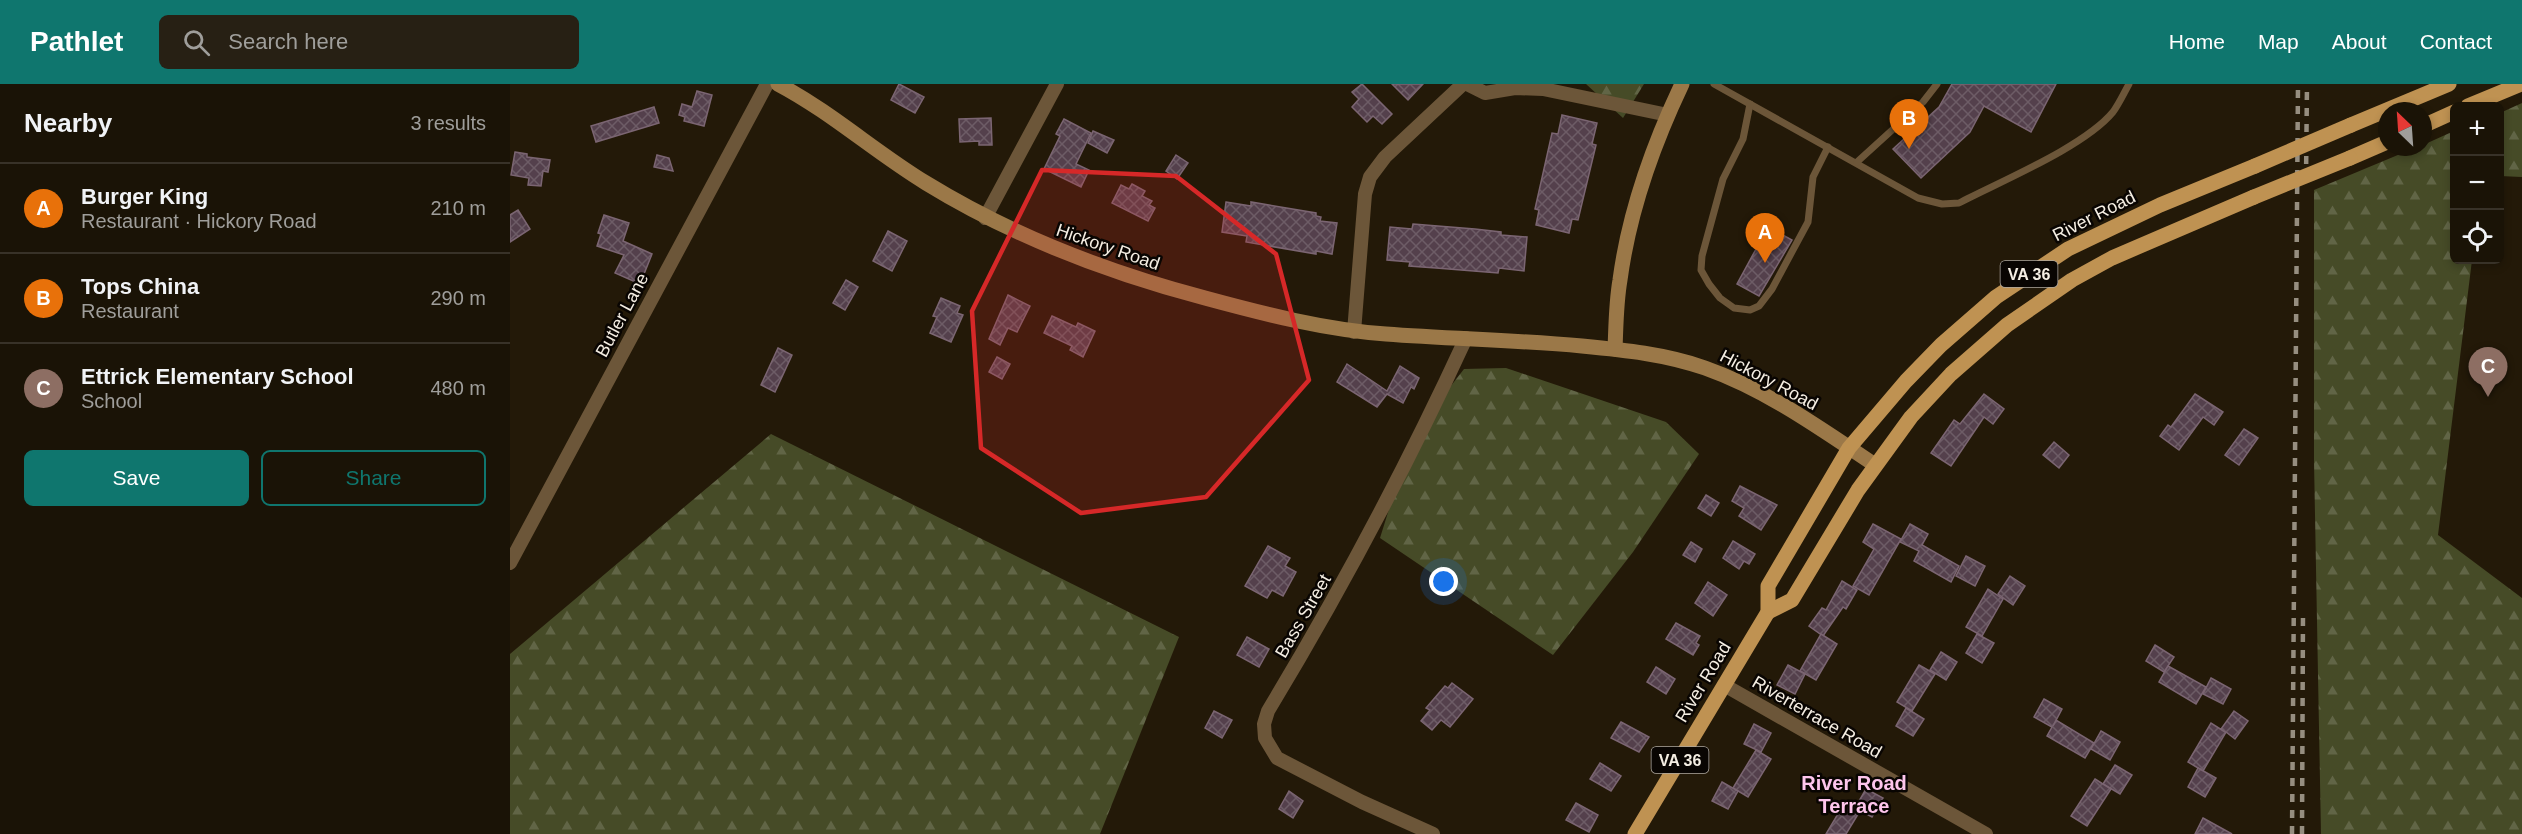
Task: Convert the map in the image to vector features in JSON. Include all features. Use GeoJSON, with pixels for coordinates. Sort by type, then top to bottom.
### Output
{"type":"FeatureCollection","features":[{"type":"Feature","properties":{"kind":"main road","name":"Hickory Road"},"geometry":{"type":"LineString","coordinates":[[778,84],[822,109],[880,153],[924,182],[985,218],[1059,252],[1151,284],[1354,332],[1492,339],[1615,349],[1673,358],[1721,375],[1780,404],[1875,465]]}},
{"type":"Feature","properties":{"kind":"main road"},"geometry":{"type":"LineString","coordinates":[[1615,349],[1619,281],[1627,237],[1644,177],[1682,84]]}},
{"type":"Feature","properties":{"kind":"main road","name":"River Road"},"geometry":{"type":"LineString","coordinates":[[1635,834],[1768,612],[1768,586],[1849,448],[1906,381],[1968,320],[2020,279],[2068,249],[2096,235],[2449,84]]}},
{"type":"Feature","properties":{"kind":"main road"},"geometry":{"type":"LineString","coordinates":[[2478,102],[2521,84]]}},
{"type":"Feature","properties":{"kind":"main road"},"geometry":{"type":"LineString","coordinates":[[2432,122],[2450,114]]}},
{"type":"Feature","properties":{"kind":"main road","name":"River Road"},"geometry":{"type":"LineString","coordinates":[[1768,612],[1792,600],[1875,465],[1911,417],[1951,374],[2007,325],[2043,299],[2112,258],[2378,146]]}},
{"type":"Feature","properties":{"kind":"street","name":"Butler Lane"},"geometry":{"type":"LineString","coordinates":[[510,563],[767,84]]}},
{"type":"Feature","properties":{"kind":"street"},"geometry":{"type":"LineString","coordinates":[[985,218],[1057,84]]}},
{"type":"Feature","properties":{"kind":"street"},"geometry":{"type":"LineString","coordinates":[[1354,332],[1365,194],[1370,177],[1385,157],[1465,84],[1485,93],[1510,87],[1543,89],[1668,115]]}},
{"type":"Feature","properties":{"kind":"street","name":"Bass Street"},"geometry":{"type":"LineString","coordinates":[[1432,834],[1362,802],[1277,758],[1265,738],[1264,724],[1268,711],[1326,615],[1421,436],[1466,338]]}},
{"type":"Feature","properties":{"kind":"street","name":"Riverterrace Road"},"geometry":{"type":"LineString","coordinates":[[1724,685],[1986,834]]}},
{"type":"Feature","properties":{"kind":"lane"},"geometry":{"type":"LineString","coordinates":[[1714,84],[1918,198],[1942,204],[1959,203],[2063,149],[2095,129],[2114,111],[2129,84]]}},
{"type":"Feature","properties":{"kind":"lane"},"geometry":{"type":"LineString","coordinates":[[1857,162],[1923,102],[1937,84]]}},
{"type":"Feature","properties":{"kind":"lane"},"geometry":{"type":"LineString","coordinates":[[1750,104],[1743,139],[1723,178],[1702,256],[1701,270],[1720,298],[1734,308],[1750,310],[1759,306],[1772,289],[1808,222],[1813,177],[1828,147]]}},
{"type":"Feature","properties":{"kind":"highlighted area"},"geometry":{"type":"Polygon","coordinates":[[[1042,170],[1176,176],[1276,254],[1309,380],[1206,497],[1081,513],[981,448],[972,311],[1042,170]]]}},
{"type":"Feature","properties":{"kind":"green space"},"geometry":{"type":"Polygon","coordinates":[[[1586,84],[1644,84],[1623,118],[1586,84]]]}},
{"type":"Feature","properties":{"kind":"green space"},"geometry":{"type":"Polygon","coordinates":[[[2522,103],[2522,177],[2504,176],[2504,111],[2522,103]]]}},
{"type":"Feature","properties":{"kind":"green space"},"geometry":{"type":"Polygon","coordinates":[[[2450,133],[2450,264],[2472,264],[2438,535],[2522,598],[2522,834],[2321,834],[2314,461],[2314,190],[2395,156],[2432,156],[2432,141],[2450,133]]]}},
{"type":"Feature","properties":{"kind":"green space"},"geometry":{"type":"Polygon","coordinates":[[[1506,368],[1666,422],[1699,454],[1633,552],[1553,655],[1380,538],[1412,436],[1464,369],[1506,368]]]}},
{"type":"Feature","properties":{"kind":"green space"},"geometry":{"type":"Polygon","coordinates":[[[771,434],[1179,637],[1100,834],[510,834],[510,654],[771,434]]]}},
{"type":"Feature","properties":{"kind":"building"},"geometry":{"type":"Polygon","coordinates":[[[899,84],[924,97],[915,113],[891,100],[899,84]]]}},
{"type":"Feature","properties":{"kind":"building"},"geometry":{"type":"Polygon","coordinates":[[[1362,84],[1392,114],[1382,124],[1373,116],[1367,122],[1352,107],[1359,99],[1352,92],[1362,84]]]}},
{"type":"Feature","properties":{"kind":"building"},"geometry":{"type":"Polygon","coordinates":[[[1392,84],[1423,84],[1408,100],[1392,84]]]}},
{"type":"Feature","properties":{"kind":"building"},"geometry":{"type":"Polygon","coordinates":[[[1952,84],[2056,84],[2031,132],[1984,106],[1970,132],[1921,178],[1893,149],[1939,107],[1952,84]]]}},
{"type":"Feature","properties":{"kind":"building"},"geometry":{"type":"Polygon","coordinates":[[[697,91],[712,95],[704,126],[684,121],[685,117],[679,115],[682,104],[692,107],[697,91]]]}},
{"type":"Feature","properties":{"kind":"building"},"geometry":{"type":"Polygon","coordinates":[[[654,107],[659,123],[596,142],[591,126],[654,107]]]}},
{"type":"Feature","properties":{"kind":"building"},"geometry":{"type":"Polygon","coordinates":[[[1562,115],[1597,123],[1592,144],[1596,145],[1578,220],[1572,219],[1569,233],[1536,225],[1539,210],[1535,209],[1552,133],[1558,134],[1562,115]]]}},
{"type":"Feature","properties":{"kind":"building"},"geometry":{"type":"Polygon","coordinates":[[[991,118],[992,145],[979,145],[979,141],[960,142],[959,119],[991,118]]]}},
{"type":"Feature","properties":{"kind":"building"},"geometry":{"type":"Polygon","coordinates":[[[1064,119],[1091,133],[1076,164],[1089,170],[1081,187],[1044,169],[1060,136],[1056,134],[1064,119]]]}},
{"type":"Feature","properties":{"kind":"building"},"geometry":{"type":"Polygon","coordinates":[[[1093,131],[1114,140],[1107,153],[1088,143],[1093,131]]]}},
{"type":"Feature","properties":{"kind":"building"},"geometry":{"type":"Polygon","coordinates":[[[515,152],[527,154],[527,157],[550,160],[548,172],[543,171],[541,186],[528,185],[529,178],[511,175],[515,152]]]}},
{"type":"Feature","properties":{"kind":"building"},"geometry":{"type":"Polygon","coordinates":[[[657,155],[669,158],[673,171],[654,167],[657,155]]]}},
{"type":"Feature","properties":{"kind":"building"},"geometry":{"type":"Polygon","coordinates":[[[1176,155],[1188,163],[1177,179],[1166,171],[1176,155]]]}},
{"type":"Feature","properties":{"kind":"building"},"geometry":{"type":"Polygon","coordinates":[[[1132,184],[1145,191],[1142,196],[1152,201],[1149,205],[1155,208],[1148,221],[1112,203],[1121,185],[1129,189],[1132,184]]]}},
{"type":"Feature","properties":{"kind":"building"},"geometry":{"type":"Polygon","coordinates":[[[1226,202],[1251,206],[1251,202],[1316,213],[1316,216],[1321,217],[1320,221],[1337,223],[1332,254],[1316,251],[1316,254],[1246,242],[1247,236],[1222,232],[1226,202]]]}},
{"type":"Feature","properties":{"kind":"building"},"geometry":{"type":"Polygon","coordinates":[[[518,210],[530,229],[510,242],[510,215],[518,210]]]}},
{"type":"Feature","properties":{"kind":"building"},"geometry":{"type":"Polygon","coordinates":[[[604,215],[629,223],[623,241],[652,254],[640,284],[615,273],[624,255],[597,246],[601,234],[598,233],[604,215]]]}},
{"type":"Feature","properties":{"kind":"building"},"geometry":{"type":"Polygon","coordinates":[[[1413,224],[1475,229],[1501,232],[1501,235],[1527,237],[1524,271],[1499,268],[1498,273],[1409,266],[1410,262],[1387,260],[1390,227],[1412,229],[1413,224]]]}},
{"type":"Feature","properties":{"kind":"building"},"geometry":{"type":"Polygon","coordinates":[[[1768,227],[1792,240],[1759,296],[1737,284],[1768,227]]]}},
{"type":"Feature","properties":{"kind":"building"},"geometry":{"type":"Polygon","coordinates":[[[888,231],[907,241],[892,271],[873,261],[888,231]]]}},
{"type":"Feature","properties":{"kind":"building"},"geometry":{"type":"Polygon","coordinates":[[[846,280],[858,287],[845,310],[833,303],[846,280]]]}},
{"type":"Feature","properties":{"kind":"building"},"geometry":{"type":"Polygon","coordinates":[[[1008,295],[1030,306],[1017,332],[1008,328],[1000,345],[989,339],[1008,295]]]}},
{"type":"Feature","properties":{"kind":"building"},"geometry":{"type":"Polygon","coordinates":[[[941,298],[960,306],[957,313],[963,315],[951,342],[930,333],[937,317],[933,316],[941,298]]]}},
{"type":"Feature","properties":{"kind":"building"},"geometry":{"type":"Polygon","coordinates":[[[1052,316],[1076,327],[1078,323],[1095,331],[1083,357],[1070,350],[1072,346],[1044,333],[1052,316]]]}},
{"type":"Feature","properties":{"kind":"building"},"geometry":{"type":"Polygon","coordinates":[[[778,348],[792,355],[775,392],[761,385],[778,348]]]}},
{"type":"Feature","properties":{"kind":"building"},"geometry":{"type":"Polygon","coordinates":[[[997,357],[1010,364],[1002,379],[989,372],[997,357]]]}},
{"type":"Feature","properties":{"kind":"building"},"geometry":{"type":"Polygon","coordinates":[[[1347,364],[1387,391],[1400,366],[1419,378],[1414,389],[1411,387],[1403,403],[1387,394],[1377,407],[1337,382],[1347,364]]]}},
{"type":"Feature","properties":{"kind":"building"},"geometry":{"type":"Polygon","coordinates":[[[1984,394],[2004,409],[1993,424],[1984,417],[1951,466],[1931,453],[1954,420],[1960,424],[1984,394]]]}},
{"type":"Feature","properties":{"kind":"building"},"geometry":{"type":"Polygon","coordinates":[[[2195,394],[2223,412],[2214,425],[2203,417],[2179,450],[2160,436],[2168,425],[2171,427],[2195,394]]]}},
{"type":"Feature","properties":{"kind":"building"},"geometry":{"type":"Polygon","coordinates":[[[2244,429],[2258,438],[2239,465],[2225,455],[2244,429]]]}},
{"type":"Feature","properties":{"kind":"building"},"geometry":{"type":"Polygon","coordinates":[[[2054,442],[2069,455],[2059,468],[2043,455],[2054,442]]]}},
{"type":"Feature","properties":{"kind":"building"},"geometry":{"type":"Polygon","coordinates":[[[1740,486],[1777,505],[1761,530],[1739,516],[1744,508],[1732,501],[1740,486]]]}},
{"type":"Feature","properties":{"kind":"building"},"geometry":{"type":"Polygon","coordinates":[[[1706,495],[1719,503],[1711,516],[1698,508],[1706,495]]]}},
{"type":"Feature","properties":{"kind":"building"},"geometry":{"type":"Polygon","coordinates":[[[1873,524],[1901,539],[1869,595],[1853,586],[1874,549],[1863,542],[1873,524]]]}},
{"type":"Feature","properties":{"kind":"building"},"geometry":{"type":"Polygon","coordinates":[[[1910,524],[1928,534],[1922,545],[1959,566],[1951,582],[1914,561],[1919,551],[1900,542],[1910,524]]]}},
{"type":"Feature","properties":{"kind":"building"},"geometry":{"type":"Polygon","coordinates":[[[1733,541],[1755,554],[1749,564],[1744,561],[1739,569],[1723,558],[1733,541]]]}},
{"type":"Feature","properties":{"kind":"building"},"geometry":{"type":"Polygon","coordinates":[[[1691,542],[1702,549],[1695,562],[1683,555],[1691,542]]]}},
{"type":"Feature","properties":{"kind":"building"},"geometry":{"type":"Polygon","coordinates":[[[1268,546],[1290,558],[1285,566],[1296,572],[1283,596],[1272,590],[1267,598],[1245,586],[1268,546]]]}},
{"type":"Feature","properties":{"kind":"building"},"geometry":{"type":"Polygon","coordinates":[[[1966,556],[1985,566],[1975,586],[1956,576],[1966,556]]]}},
{"type":"Feature","properties":{"kind":"building"},"geometry":{"type":"Polygon","coordinates":[[[2010,576],[2025,586],[2013,605],[1998,594],[2010,576]]]}},
{"type":"Feature","properties":{"kind":"building"},"geometry":{"type":"Polygon","coordinates":[[[1842,581],[1857,590],[1846,609],[1843,607],[1823,636],[1809,626],[1822,608],[1826,610],[1842,581]]]}},
{"type":"Feature","properties":{"kind":"building"},"geometry":{"type":"Polygon","coordinates":[[[1708,582],[1727,595],[1713,616],[1695,603],[1708,582]]]}},
{"type":"Feature","properties":{"kind":"building"},"geometry":{"type":"Polygon","coordinates":[[[1988,589],[2003,599],[1982,636],[1966,627],[1988,589]]]}},
{"type":"Feature","properties":{"kind":"building"},"geometry":{"type":"Polygon","coordinates":[[[1676,623],[1700,636],[1696,643],[1699,645],[1693,655],[1666,639],[1676,623]]]}},
{"type":"Feature","properties":{"kind":"building"},"geometry":{"type":"Polygon","coordinates":[[[1821,634],[1837,644],[1816,680],[1800,671],[1821,634]]]}},
{"type":"Feature","properties":{"kind":"building"},"geometry":{"type":"Polygon","coordinates":[[[1977,634],[1994,643],[1982,663],[1966,653],[1977,634]]]}},
{"type":"Feature","properties":{"kind":"building"},"geometry":{"type":"Polygon","coordinates":[[[1247,637],[1269,649],[1259,667],[1237,655],[1247,637]]]}},
{"type":"Feature","properties":{"kind":"building"},"geometry":{"type":"Polygon","coordinates":[[[2155,645],[2174,657],[2164,672],[2146,661],[2155,645]]]}},
{"type":"Feature","properties":{"kind":"building"},"geometry":{"type":"Polygon","coordinates":[[[1941,652],[1957,662],[1946,680],[1930,670],[1941,652]]]}},
{"type":"Feature","properties":{"kind":"building"},"geometry":{"type":"Polygon","coordinates":[[[1788,665],[1805,674],[1795,694],[1777,685],[1788,665]]]}},
{"type":"Feature","properties":{"kind":"building"},"geometry":{"type":"Polygon","coordinates":[[[1919,665],[1935,674],[1912,711],[1897,702],[1919,665]]]}},
{"type":"Feature","properties":{"kind":"building"},"geometry":{"type":"Polygon","coordinates":[[[2168,666],[2206,687],[2196,704],[2159,682],[2168,666]]]}},
{"type":"Feature","properties":{"kind":"building"},"geometry":{"type":"Polygon","coordinates":[[[1656,667],[1675,679],[1666,694],[1647,682],[1656,667]]]}},
{"type":"Feature","properties":{"kind":"building"},"geometry":{"type":"Polygon","coordinates":[[[2211,678],[2231,689],[2223,704],[2203,694],[2211,678]]]}},
{"type":"Feature","properties":{"kind":"building"},"geometry":{"type":"Polygon","coordinates":[[[1452,683],[1473,699],[1450,727],[1441,720],[1432,730],[1421,721],[1430,710],[1426,708],[1445,686],[1448,688],[1452,683]]]}},
{"type":"Feature","properties":{"kind":"building"},"geometry":{"type":"Polygon","coordinates":[[[2044,699],[2062,709],[2056,720],[2094,743],[2085,758],[2047,736],[2052,727],[2034,717],[2044,699]]]}},
{"type":"Feature","properties":{"kind":"building"},"geometry":{"type":"Polygon","coordinates":[[[1906,708],[1924,719],[1913,736],[1896,726],[1906,708]]]}},
{"type":"Feature","properties":{"kind":"building"},"geometry":{"type":"Polygon","coordinates":[[[1214,711],[1232,720],[1222,738],[1205,728],[1214,711]]]}},
{"type":"Feature","properties":{"kind":"building"},"geometry":{"type":"Polygon","coordinates":[[[2234,711],[2248,721],[2235,739],[2226,732],[2203,771],[2188,762],[2211,723],[2225,732],[2221,729],[2234,711]]]}},
{"type":"Feature","properties":{"kind":"building"},"geometry":{"type":"Polygon","coordinates":[[[1621,722],[1649,737],[1639,752],[1611,738],[1621,722]]]}},
{"type":"Feature","properties":{"kind":"building"},"geometry":{"type":"Polygon","coordinates":[[[1754,724],[1771,733],[1761,752],[1744,744],[1754,724]]]}},
{"type":"Feature","properties":{"kind":"building"},"geometry":{"type":"Polygon","coordinates":[[[2101,731],[2120,742],[2110,760],[2091,749],[2101,731]]]}},
{"type":"Feature","properties":{"kind":"building"},"geometry":{"type":"Polygon","coordinates":[[[1756,750],[1771,759],[1748,797],[1733,788],[1756,750]]]}},
{"type":"Feature","properties":{"kind":"building"},"geometry":{"type":"Polygon","coordinates":[[[1600,763],[1621,776],[1611,791],[1590,779],[1600,763]]]}},
{"type":"Feature","properties":{"kind":"building"},"geometry":{"type":"Polygon","coordinates":[[[2115,765],[2132,775],[2120,794],[2103,784],[2115,765]]]}},
{"type":"Feature","properties":{"kind":"building"},"geometry":{"type":"Polygon","coordinates":[[[2198,768],[2216,778],[2205,797],[2188,787],[2198,768]]]}},
{"type":"Feature","properties":{"kind":"building"},"geometry":{"type":"Polygon","coordinates":[[[2095,779],[2111,789],[2087,826],[2071,816],[2095,779]]]}},
{"type":"Feature","properties":{"kind":"building"},"geometry":{"type":"Polygon","coordinates":[[[1722,782],[1738,791],[1728,809],[1712,801],[1722,782]]]}},
{"type":"Feature","properties":{"kind":"building"},"geometry":{"type":"Polygon","coordinates":[[[1866,789],[1883,798],[1872,817],[1855,808],[1866,789]]]}},
{"type":"Feature","properties":{"kind":"building"},"geometry":{"type":"Polygon","coordinates":[[[1289,791],[1303,801],[1293,818],[1279,809],[1289,791]]]}},
{"type":"Feature","properties":{"kind":"building"},"geometry":{"type":"Polygon","coordinates":[[[1845,802],[1860,811],[1846,834],[1826,834],[1845,802]]]}},
{"type":"Feature","properties":{"kind":"building"},"geometry":{"type":"Polygon","coordinates":[[[1576,803],[1598,815],[1589,832],[1566,820],[1576,803]]]}},
{"type":"Feature","properties":{"kind":"building"},"geometry":{"type":"Polygon","coordinates":[[[2203,818],[2232,834],[2195,834],[2203,818]]]}},
{"type":"Feature","properties":{"kind":"railway"},"geometry":{"type":"LineString","coordinates":[[2292,834],[2298,84]]}},
{"type":"Feature","properties":{"kind":"railway"},"geometry":{"type":"LineString","coordinates":[[2306,180],[2307,84]]}},
{"type":"Feature","properties":{"kind":"railway"},"geometry":{"type":"LineString","coordinates":[[2302,834],[2303,612]]}},
{"type":"Feature","properties":{"kind":"place","name":"Tops China"},"geometry":{"type":"Point","coordinates":[1909,149]}},
{"type":"Feature","properties":{"kind":"place","name":"Burger King"},"geometry":{"type":"Point","coordinates":[1765,263]}},
{"type":"Feature","properties":{"kind":"place","name":"Ettrick Elementary School"},"geometry":{"type":"Point","coordinates":[2488,397]}},
{"type":"Feature","properties":{"kind":"district","name":"River Road Terrace"},"geometry":{"type":"Point","coordinates":[1854,794]}}]}
